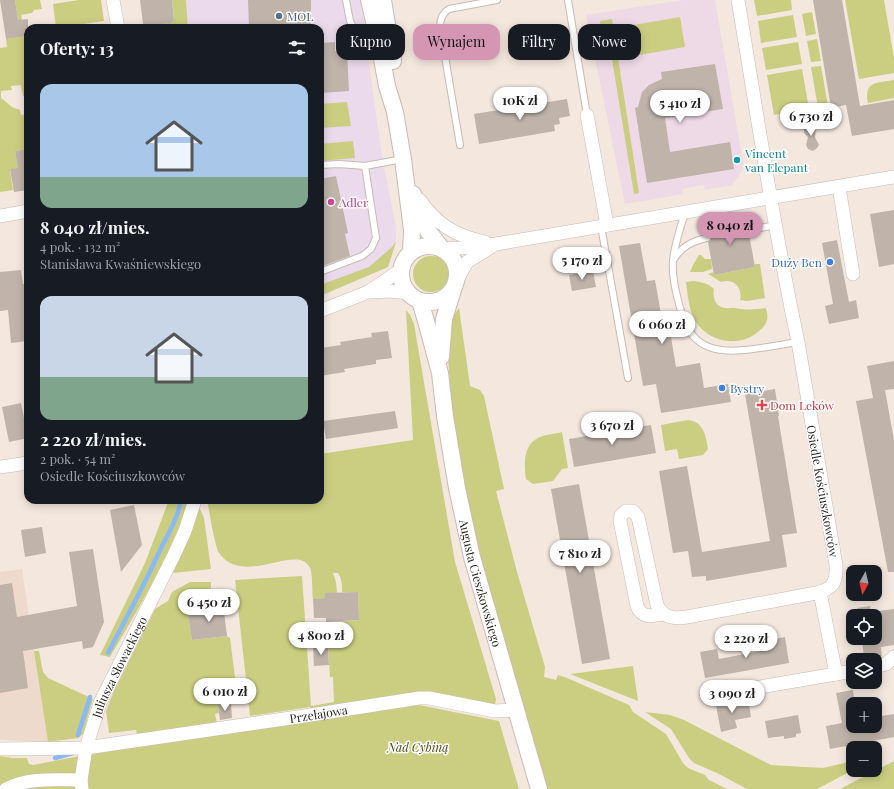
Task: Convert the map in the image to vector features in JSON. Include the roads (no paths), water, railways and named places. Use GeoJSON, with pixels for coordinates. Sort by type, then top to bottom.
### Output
{"type":"FeatureCollection","features":[{"type":"Feature","properties":{"kind":"street"},"geometry":{"type":"LineString","coordinates":[[113,0],[117,24]]}},
{"type":"Feature","properties":{"kind":"street"},"geometry":{"type":"LineString","coordinates":[[369,0],[381,24]]}},
{"type":"Feature","properties":{"kind":"street"},"geometry":{"type":"LineString","coordinates":[[382,24],[383,0]]}},
{"type":"Feature","properties":{"kind":"street"},"geometry":{"type":"LineString","coordinates":[[738,0],[771,198],[798,342]]}},
{"type":"Feature","properties":{"kind":"street"},"geometry":{"type":"LineString","coordinates":[[391,60],[395,73],[395,112],[407,180],[412,230],[411,252]]}},
{"type":"Feature","properties":{"kind":"street"},"geometry":{"type":"LineString","coordinates":[[586,115],[604,225]]}},
{"type":"Feature","properties":{"kind":"street"},"geometry":{"type":"LineString","coordinates":[[414,297],[402,282],[401,270],[404,260],[411,252],[421,247],[426,246],[442,249],[496,244],[894,177]]}},
{"type":"Feature","properties":{"kind":"street"},"geometry":{"type":"LineString","coordinates":[[407,180],[426,209],[441,224],[464,237],[496,244]]}},
{"type":"Feature","properties":{"kind":"street"},"geometry":{"type":"LineString","coordinates":[[407,180],[428,231],[442,249],[451,256],[456,263],[458,270],[455,284]]}},
{"type":"Feature","properties":{"kind":"street"},"geometry":{"type":"LineString","coordinates":[[839,187],[853,274]]}},
{"type":"Feature","properties":{"kind":"street"},"geometry":{"type":"LineString","coordinates":[[0,216],[24,212]]}},
{"type":"Feature","properties":{"kind":"street"},"geometry":{"type":"LineString","coordinates":[[368,292],[388,291],[429,302],[438,301],[446,297],[467,262],[496,244]]}},
{"type":"Feature","properties":{"kind":"street"},"geometry":{"type":"LineString","coordinates":[[324,309],[368,292],[401,270]]}},
{"type":"Feature","properties":{"kind":"street","name":"Augusta Cieszkowskiego"},"geometry":{"type":"LineString","coordinates":[[440,373],[444,319],[455,284]]}},
{"type":"Feature","properties":{"kind":"street","name":"Augusta Cieszkowskiego"},"geometry":{"type":"LineString","coordinates":[[414,297],[426,321],[440,373],[445,416],[466,529],[481,589],[539,789]]}},
{"type":"Feature","properties":{"kind":"street","name":"Osiedle Kościuszkowców"},"geometry":{"type":"LineString","coordinates":[[663,614],[650,616],[644,615],[641,614],[637,606],[620,521],[621,515],[626,511],[633,512],[638,517],[657,605],[663,614],[672,618],[687,618],[820,592],[833,585],[836,576],[836,565],[798,342]]}},
{"type":"Feature","properties":{"kind":"street"},"geometry":{"type":"LineString","coordinates":[[0,467],[24,463]]}},
{"type":"Feature","properties":{"kind":"street","name":"Juliusza Słowackiego"},"geometry":{"type":"LineString","coordinates":[[81,785],[86,748],[100,703],[175,553],[185,531],[194,504]]}},
{"type":"Feature","properties":{"kind":"street"},"geometry":{"type":"LineString","coordinates":[[820,592],[836,674]]}},
{"type":"Feature","properties":{"kind":"street"},"geometry":{"type":"LineString","coordinates":[[882,665],[886,664],[894,657]]}},
{"type":"Feature","properties":{"kind":"street"},"geometry":{"type":"LineString","coordinates":[[708,696],[846,672]]}},
{"type":"Feature","properties":{"kind":"street","name":"Przełajowa"},"geometry":{"type":"LineString","coordinates":[[0,749],[86,748],[314,715],[419,698],[428,698],[495,711],[516,710]]}},
{"type":"Feature","properties":{"kind":"street"},"geometry":{"type":"LineString","coordinates":[[6,789],[17,784],[31,781],[81,785]]}},
{"type":"Feature","properties":{"kind":"lane"},"geometry":{"type":"LineString","coordinates":[[346,0],[352,24]]}},
{"type":"Feature","properties":{"kind":"lane"},"geometry":{"type":"LineString","coordinates":[[460,145],[440,27],[440,19],[449,9],[497,0]]}},
{"type":"Feature","properties":{"kind":"lane"},"geometry":{"type":"LineString","coordinates":[[568,0],[586,115]]}},
{"type":"Feature","properties":{"kind":"lane"},"geometry":{"type":"LineString","coordinates":[[324,165],[339,164],[365,166],[403,159]]}},
{"type":"Feature","properties":{"kind":"lane"},"geometry":{"type":"LineString","coordinates":[[324,270],[362,256],[371,249],[376,238],[365,166]]}},
{"type":"Feature","properties":{"kind":"lane"},"geometry":{"type":"LineString","coordinates":[[686,212],[676,242],[673,261],[674,279],[683,321],[692,335],[703,344],[715,349],[731,351],[798,342]]}},
{"type":"Feature","properties":{"kind":"lane"},"geometry":{"type":"LineString","coordinates":[[604,225],[628,378]]}},
{"type":"Feature","properties":{"kind":"lane"},"geometry":{"type":"LineString","coordinates":[[749,230],[776,225]]}},
{"type":"Feature","properties":{"kind":"lane"},"geometry":{"type":"LineString","coordinates":[[673,261],[681,250],[688,244],[707,238]]}},
{"type":"Feature","properties":{"kind":"waterway"},"geometry":{"type":"LineString","coordinates":[[108,653],[170,531],[178,513],[180,504]]}},
{"type":"Feature","properties":{"kind":"waterway"},"geometry":{"type":"LineString","coordinates":[[78,735],[90,697]]}},
{"type":"Feature","properties":{"kind":"waterway"},"geometry":{"type":"LineString","coordinates":[[55,758],[73,753]]}},
{"type":"Feature","properties":{"kind":"place","name":"MOL"},"geometry":{"type":"Point","coordinates":[279,16]}},
{"type":"Feature","properties":{"kind":"place","name":"Vincent van Elepant"},"geometry":{"type":"Point","coordinates":[737,160]}},
{"type":"Feature","properties":{"kind":"place","name":"Adler"},"geometry":{"type":"Point","coordinates":[331,202]}},
{"type":"Feature","properties":{"kind":"place","name":"Duży Ben"},"geometry":{"type":"Point","coordinates":[830,262]}},
{"type":"Feature","properties":{"kind":"place","name":"Bystry"},"geometry":{"type":"Point","coordinates":[722,388]}},
{"type":"Feature","properties":{"kind":"place","name":"Dom Leków"},"geometry":{"type":"Point","coordinates":[762,405]}},
{"type":"Feature","properties":{"kind":"park label","name":"Nad Cybiną"},"geometry":{"type":"Point","coordinates":[418,747]}}]}
